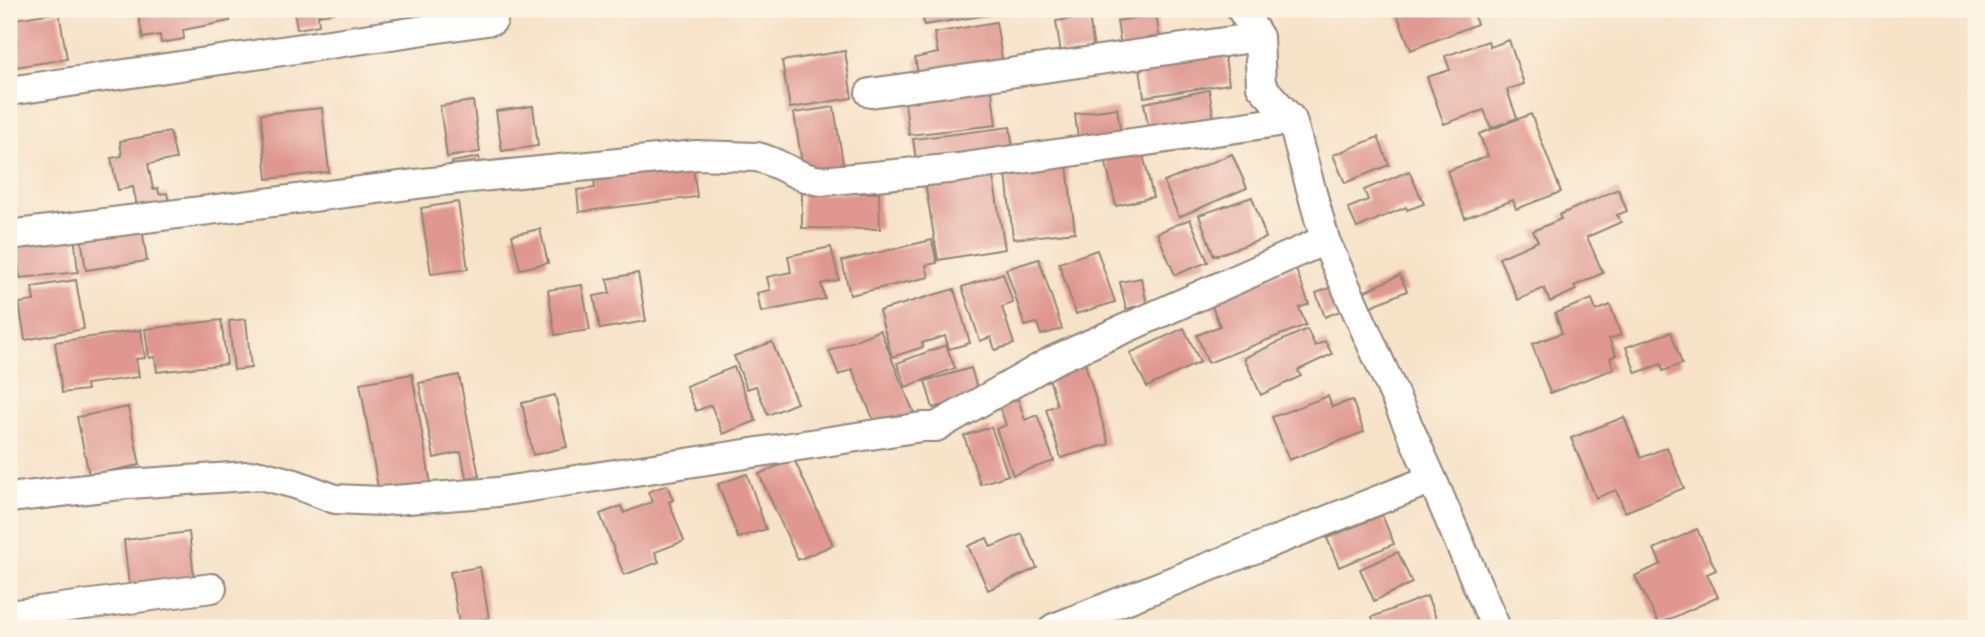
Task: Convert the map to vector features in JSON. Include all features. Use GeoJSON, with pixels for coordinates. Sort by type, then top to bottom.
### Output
{"type":"FeatureCollection","features":[{"type":"Feature","properties":{"kind":"street"},"geometry":{"type":"LineString","coordinates":[[1241,9],[1259,37],[1261,86],[1292,120],[1325,240],[1496,628]]}},
{"type":"Feature","properties":{"kind":"street"},"geometry":{"type":"LineString","coordinates":[[9,91],[493,20]]}},
{"type":"Feature","properties":{"kind":"street"},"geometry":{"type":"LineString","coordinates":[[870,93],[1259,37]]}},
{"type":"Feature","properties":{"kind":"street"},"geometry":{"type":"LineString","coordinates":[[9,235],[432,182],[696,155],[757,157],[802,177],[822,181],[958,168],[1292,120]]}},
{"type":"Feature","properties":{"kind":"street"},"geometry":{"type":"LineString","coordinates":[[9,498],[129,484],[261,475],[335,499],[381,501],[498,492],[936,427],[1052,361],[1325,240]]}},
{"type":"Feature","properties":{"kind":"street"},"geometry":{"type":"LineString","coordinates":[[1055,628],[1432,479]]}},
{"type":"Feature","properties":{"kind":"street"},"geometry":{"type":"LineString","coordinates":[[9,615],[212,588]]}},
{"type":"Feature","properties":{"kind":"building"},"geometry":{"type":"Polygon","coordinates":[[[137,9],[227,9],[230,21],[183,30],[184,39],[161,43],[160,35],[143,38],[137,9]]]}},
{"type":"Feature","properties":{"kind":"building"},"geometry":{"type":"Polygon","coordinates":[[[294,9],[333,9],[334,13],[318,15],[319,25],[297,29],[294,9]]]}},
{"type":"Feature","properties":{"kind":"building"},"geometry":{"type":"Polygon","coordinates":[[[922,9],[994,9],[995,14],[924,25],[922,9]]]}},
{"type":"Feature","properties":{"kind":"building"},"geometry":{"type":"Polygon","coordinates":[[[1395,9],[1471,9],[1477,24],[1411,50],[1395,9]]]}},
{"type":"Feature","properties":{"kind":"building"},"geometry":{"type":"Polygon","coordinates":[[[59,12],[67,59],[9,68],[9,20],[59,12]]]}},
{"type":"Feature","properties":{"kind":"building"},"geometry":{"type":"Polygon","coordinates":[[[1156,14],[1161,48],[1122,54],[1117,21],[1156,14]]]}},
{"type":"Feature","properties":{"kind":"building"},"geometry":{"type":"Polygon","coordinates":[[[1089,16],[1094,50],[1061,54],[1056,21],[1089,16]]]}},
{"type":"Feature","properties":{"kind":"building"},"geometry":{"type":"Polygon","coordinates":[[[996,22],[1003,65],[919,79],[915,58],[938,53],[934,33],[996,22]]]}},
{"type":"Feature","properties":{"kind":"building"},"geometry":{"type":"Polygon","coordinates":[[[1509,40],[1524,84],[1507,90],[1517,118],[1491,128],[1484,110],[1444,124],[1427,77],[1450,70],[1445,56],[1488,41],[1490,47],[1509,40]]]}},
{"type":"Feature","properties":{"kind":"building"},"geometry":{"type":"Polygon","coordinates":[[[845,51],[852,98],[790,108],[782,61],[845,51]]]}},
{"type":"Feature","properties":{"kind":"building"},"geometry":{"type":"Polygon","coordinates":[[[1224,52],[1229,84],[1144,97],[1139,61],[1224,52]]]}},
{"type":"Feature","properties":{"kind":"building"},"geometry":{"type":"Polygon","coordinates":[[[991,84],[996,125],[909,135],[904,94],[991,84]]]}},
{"type":"Feature","properties":{"kind":"building"},"geometry":{"type":"Polygon","coordinates":[[[1209,90],[1215,125],[1150,137],[1144,103],[1209,90]]]}},
{"type":"Feature","properties":{"kind":"building"},"geometry":{"type":"Polygon","coordinates":[[[473,101],[480,152],[447,157],[440,106],[473,101]]]}},
{"type":"Feature","properties":{"kind":"building"},"geometry":{"type":"Polygon","coordinates":[[[533,106],[538,146],[502,151],[496,111],[533,106]]]}},
{"type":"Feature","properties":{"kind":"building"},"geometry":{"type":"Polygon","coordinates":[[[834,107],[844,169],[804,176],[794,113],[834,107]]]}},
{"type":"Feature","properties":{"kind":"building"},"geometry":{"type":"Polygon","coordinates":[[[322,108],[329,172],[267,179],[261,114],[322,108]]]}},
{"type":"Feature","properties":{"kind":"building"},"geometry":{"type":"Polygon","coordinates":[[[1117,108],[1122,142],[1079,148],[1075,114],[1117,108]]]}},
{"type":"Feature","properties":{"kind":"building"},"geometry":{"type":"Polygon","coordinates":[[[1531,114],[1561,192],[1516,209],[1513,200],[1465,218],[1447,171],[1488,156],[1479,134],[1531,114]]]}},
{"type":"Feature","properties":{"kind":"building"},"geometry":{"type":"Polygon","coordinates":[[[1010,127],[1014,156],[917,168],[913,139],[1010,127]]]}},
{"type":"Feature","properties":{"kind":"building"},"geometry":{"type":"Polygon","coordinates":[[[170,132],[176,159],[148,164],[153,189],[158,188],[159,194],[167,193],[170,205],[138,211],[133,187],[118,190],[111,158],[122,156],[120,141],[170,132]]]}},
{"type":"Feature","properties":{"kind":"building"},"geometry":{"type":"Polygon","coordinates":[[[1378,137],[1389,165],[1345,183],[1333,155],[1378,137]]]}},
{"type":"Feature","properties":{"kind":"building"},"geometry":{"type":"Polygon","coordinates":[[[1141,146],[1153,197],[1116,206],[1104,155],[1141,146]]]}},
{"type":"Feature","properties":{"kind":"building"},"geometry":{"type":"Polygon","coordinates":[[[1232,154],[1247,188],[1179,217],[1164,182],[1232,154]]]}},
{"type":"Feature","properties":{"kind":"building"},"geometry":{"type":"Polygon","coordinates":[[[479,157],[481,167],[453,171],[452,162],[479,157]]]}},
{"type":"Feature","properties":{"kind":"building"},"geometry":{"type":"Polygon","coordinates":[[[692,160],[697,197],[579,212],[577,190],[595,188],[593,172],[692,160]]]}},
{"type":"Feature","properties":{"kind":"building"},"geometry":{"type":"Polygon","coordinates":[[[1067,166],[1075,232],[1013,239],[1006,173],[1067,166]]]}},
{"type":"Feature","properties":{"kind":"building"},"geometry":{"type":"Polygon","coordinates":[[[992,171],[1005,249],[938,260],[925,183],[992,171]]]}},
{"type":"Feature","properties":{"kind":"building"},"geometry":{"type":"Polygon","coordinates":[[[1409,171],[1424,204],[1407,210],[1406,207],[1357,228],[1348,208],[1368,200],[1364,190],[1409,171]]]}},
{"type":"Feature","properties":{"kind":"building"},"geometry":{"type":"Polygon","coordinates":[[[1618,189],[1627,211],[1617,215],[1621,222],[1587,237],[1603,273],[1574,286],[1576,290],[1550,302],[1544,288],[1518,300],[1499,258],[1538,241],[1533,231],[1561,219],[1559,215],[1618,189]]]}},
{"type":"Feature","properties":{"kind":"building"},"geometry":{"type":"Polygon","coordinates":[[[802,193],[879,193],[880,229],[802,228],[802,193]]]}},
{"type":"Feature","properties":{"kind":"building"},"geometry":{"type":"Polygon","coordinates":[[[1252,197],[1266,238],[1214,256],[1199,215],[1252,197]]]}},
{"type":"Feature","properties":{"kind":"building"},"geometry":{"type":"Polygon","coordinates":[[[458,202],[468,269],[431,274],[421,208],[458,202]]]}},
{"type":"Feature","properties":{"kind":"building"},"geometry":{"type":"Polygon","coordinates":[[[1190,219],[1208,262],[1175,275],[1157,233],[1190,219]]]}},
{"type":"Feature","properties":{"kind":"building"},"geometry":{"type":"Polygon","coordinates":[[[141,221],[147,261],[86,270],[80,230],[141,221]]]}},
{"type":"Feature","properties":{"kind":"building"},"geometry":{"type":"Polygon","coordinates":[[[540,229],[548,263],[520,269],[512,235],[540,229]]]}},
{"type":"Feature","properties":{"kind":"building"},"geometry":{"type":"Polygon","coordinates":[[[74,234],[78,272],[20,278],[15,240],[74,234]]]}},
{"type":"Feature","properties":{"kind":"building"},"geometry":{"type":"Polygon","coordinates":[[[932,240],[937,263],[926,265],[929,277],[850,295],[842,261],[932,240]]]}},
{"type":"Feature","properties":{"kind":"building"},"geometry":{"type":"Polygon","coordinates":[[[831,247],[839,280],[821,284],[825,299],[761,312],[757,293],[770,290],[767,277],[791,272],[788,256],[831,247]]]}},
{"type":"Feature","properties":{"kind":"building"},"geometry":{"type":"Polygon","coordinates":[[[1097,250],[1115,302],[1076,314],[1059,263],[1097,250]]]}},
{"type":"Feature","properties":{"kind":"building"},"geometry":{"type":"Polygon","coordinates":[[[1039,259],[1062,329],[1041,335],[1037,323],[1025,326],[1006,269],[1039,259]]]}},
{"type":"Feature","properties":{"kind":"building"},"geometry":{"type":"Polygon","coordinates":[[[1295,267],[1309,304],[1299,308],[1306,325],[1208,363],[1197,335],[1220,326],[1209,299],[1295,267]]]}},
{"type":"Feature","properties":{"kind":"building"},"geometry":{"type":"Polygon","coordinates":[[[638,273],[646,321],[600,329],[594,296],[610,293],[607,279],[638,273]]]}},
{"type":"Feature","properties":{"kind":"building"},"geometry":{"type":"Polygon","coordinates":[[[1003,273],[1013,303],[1002,307],[1014,344],[995,350],[991,337],[980,341],[962,287],[1003,273]]]}},
{"type":"Feature","properties":{"kind":"building"},"geometry":{"type":"Polygon","coordinates":[[[1400,275],[1407,291],[1367,308],[1361,293],[1400,275]]]}},
{"type":"Feature","properties":{"kind":"building"},"geometry":{"type":"Polygon","coordinates":[[[1141,278],[1147,304],[1126,309],[1120,282],[1141,278]]]}},
{"type":"Feature","properties":{"kind":"building"},"geometry":{"type":"Polygon","coordinates":[[[76,280],[84,329],[25,340],[19,303],[34,301],[32,287],[76,280]]]}},
{"type":"Feature","properties":{"kind":"building"},"geometry":{"type":"Polygon","coordinates":[[[582,285],[590,330],[555,335],[548,290],[582,285]]]}},
{"type":"Feature","properties":{"kind":"building"},"geometry":{"type":"Polygon","coordinates":[[[1334,286],[1343,310],[1325,317],[1316,293],[1334,286]]]}},
{"type":"Feature","properties":{"kind":"building"},"geometry":{"type":"Polygon","coordinates":[[[954,289],[970,343],[949,349],[945,336],[922,343],[923,347],[892,357],[879,311],[954,289]]]}},
{"type":"Feature","properties":{"kind":"building"},"geometry":{"type":"Polygon","coordinates":[[[1592,299],[1596,311],[1610,305],[1621,335],[1609,339],[1616,355],[1610,358],[1614,369],[1550,393],[1532,344],[1562,333],[1555,313],[1592,299]]]}},
{"type":"Feature","properties":{"kind":"building"},"geometry":{"type":"Polygon","coordinates":[[[246,319],[251,368],[234,370],[229,321],[246,319]]]}},
{"type":"Feature","properties":{"kind":"building"},"geometry":{"type":"Polygon","coordinates":[[[221,320],[227,364],[157,372],[155,357],[149,358],[145,329],[221,320]]]}},
{"type":"Feature","properties":{"kind":"building"},"geometry":{"type":"Polygon","coordinates":[[[1184,328],[1200,362],[1147,387],[1130,353],[1184,328]]]}},
{"type":"Feature","properties":{"kind":"building"},"geometry":{"type":"Polygon","coordinates":[[[1307,329],[1315,346],[1325,341],[1332,354],[1298,370],[1301,376],[1261,395],[1244,358],[1307,329]]]}},
{"type":"Feature","properties":{"kind":"building"},"geometry":{"type":"Polygon","coordinates":[[[141,330],[145,358],[136,359],[139,377],[86,384],[87,390],[62,393],[55,342],[141,330]]]}},
{"type":"Feature","properties":{"kind":"building"},"geometry":{"type":"Polygon","coordinates":[[[880,330],[914,413],[877,428],[852,369],[839,375],[829,351],[880,330]]]}},
{"type":"Feature","properties":{"kind":"building"},"geometry":{"type":"Polygon","coordinates":[[[1671,332],[1682,364],[1663,371],[1661,364],[1636,373],[1626,347],[1671,332]]]}},
{"type":"Feature","properties":{"kind":"building"},"geometry":{"type":"Polygon","coordinates":[[[772,342],[797,403],[768,415],[756,386],[747,389],[734,356],[772,342]]]}},
{"type":"Feature","properties":{"kind":"building"},"geometry":{"type":"Polygon","coordinates":[[[946,345],[955,368],[906,387],[897,363],[946,345]]]}},
{"type":"Feature","properties":{"kind":"building"},"geometry":{"type":"Polygon","coordinates":[[[1084,360],[1109,444],[1061,458],[1046,409],[1057,405],[1047,371],[1084,360]]]}},
{"type":"Feature","properties":{"kind":"building"},"geometry":{"type":"Polygon","coordinates":[[[734,367],[756,421],[723,434],[711,405],[696,411],[686,386],[734,367]]]}},
{"type":"Feature","properties":{"kind":"building"},"geometry":{"type":"Polygon","coordinates":[[[971,368],[979,395],[933,408],[925,381],[971,368]]]}},
{"type":"Feature","properties":{"kind":"building"},"geometry":{"type":"Polygon","coordinates":[[[412,374],[432,491],[380,500],[360,383],[412,374]]]}},
{"type":"Feature","properties":{"kind":"building"},"geometry":{"type":"Polygon","coordinates":[[[459,375],[479,476],[466,478],[461,452],[434,458],[419,383],[459,375]]]}},
{"type":"Feature","properties":{"kind":"building"},"geometry":{"type":"Polygon","coordinates":[[[555,395],[567,447],[533,455],[522,403],[555,395]]]}},
{"type":"Feature","properties":{"kind":"building"},"geometry":{"type":"Polygon","coordinates":[[[1328,396],[1332,407],[1352,400],[1364,432],[1289,460],[1272,417],[1328,396]]]}},
{"type":"Feature","properties":{"kind":"building"},"geometry":{"type":"Polygon","coordinates":[[[1018,399],[1025,420],[1037,415],[1054,461],[1013,475],[996,429],[1006,425],[999,406],[1018,399]]]}},
{"type":"Feature","properties":{"kind":"building"},"geometry":{"type":"Polygon","coordinates":[[[128,407],[140,465],[89,475],[77,417],[128,407]]]}},
{"type":"Feature","properties":{"kind":"building"},"geometry":{"type":"Polygon","coordinates":[[[1624,417],[1641,458],[1667,447],[1684,488],[1625,512],[1616,490],[1596,498],[1571,438],[1624,417]]]}},
{"type":"Feature","properties":{"kind":"building"},"geometry":{"type":"Polygon","coordinates":[[[991,427],[1008,475],[980,484],[964,436],[991,427]]]}},
{"type":"Feature","properties":{"kind":"building"},"geometry":{"type":"Polygon","coordinates":[[[794,459],[833,545],[798,560],[759,474],[794,459]]]}},
{"type":"Feature","properties":{"kind":"building"},"geometry":{"type":"Polygon","coordinates":[[[747,474],[766,529],[738,538],[718,484],[747,474]]]}},
{"type":"Feature","properties":{"kind":"building"},"geometry":{"type":"Polygon","coordinates":[[[667,485],[673,500],[669,502],[684,541],[655,552],[659,562],[624,575],[600,514],[621,506],[624,513],[652,502],[648,492],[667,485]]]}},
{"type":"Feature","properties":{"kind":"building"},"geometry":{"type":"Polygon","coordinates":[[[1382,515],[1394,544],[1339,567],[1327,538],[1382,515]]]}},
{"type":"Feature","properties":{"kind":"building"},"geometry":{"type":"Polygon","coordinates":[[[1697,529],[1716,570],[1707,574],[1718,597],[1659,624],[1635,576],[1661,564],[1654,549],[1697,529]]]}},
{"type":"Feature","properties":{"kind":"building"},"geometry":{"type":"Polygon","coordinates":[[[189,532],[194,577],[129,585],[124,540],[189,532]]]}},
{"type":"Feature","properties":{"kind":"building"},"geometry":{"type":"Polygon","coordinates":[[[1022,534],[1037,568],[988,590],[968,546],[987,538],[991,547],[1022,534]]]}},
{"type":"Feature","properties":{"kind":"building"},"geometry":{"type":"Polygon","coordinates":[[[1398,552],[1412,583],[1374,601],[1360,569],[1398,552]]]}},
{"type":"Feature","properties":{"kind":"building"},"geometry":{"type":"Polygon","coordinates":[[[480,567],[489,618],[459,623],[450,572],[480,567]]]}},
{"type":"Feature","properties":{"kind":"building"},"geometry":{"type":"Polygon","coordinates":[[[1427,596],[1440,628],[1376,628],[1372,617],[1427,596]]]}}]}
